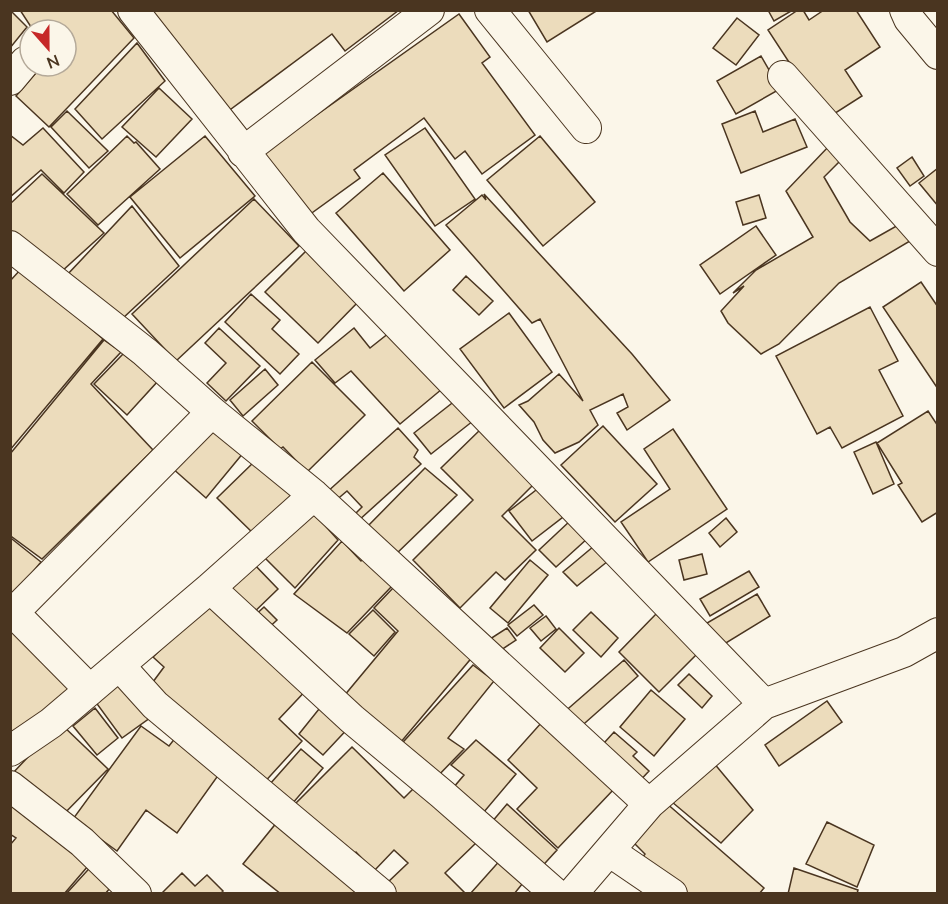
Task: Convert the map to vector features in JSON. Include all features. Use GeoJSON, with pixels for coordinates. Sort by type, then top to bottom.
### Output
{"type":"FeatureCollection","features":[{"type":"Feature","properties":{"kind":"street"},"geometry":{"type":"LineString","coordinates":[[133,10],[306,230],[764,704]]}},
{"type":"Feature","properties":{"kind":"street"},"geometry":{"type":"LineString","coordinates":[[243,152],[429,10]]}},
{"type":"Feature","properties":{"kind":"street"},"geometry":{"type":"LineString","coordinates":[[490,10],[586,128]]}},
{"type":"Feature","properties":{"kind":"street"},"geometry":{"type":"LineString","coordinates":[[916,13],[938,54]]}},
{"type":"Feature","properties":{"kind":"street"},"geometry":{"type":"LineString","coordinates":[[783,76],[938,251]]}},
{"type":"Feature","properties":{"kind":"street"},"geometry":{"type":"LineString","coordinates":[[11,247],[145,352],[212,412],[314,495],[649,804]]}},
{"type":"Feature","properties":{"kind":"street"},"geometry":{"type":"LineString","coordinates":[[90,690],[13,610],[212,412]]}},
{"type":"Feature","properties":{"kind":"street"},"geometry":{"type":"LineString","coordinates":[[10,752],[51,723],[121,664],[314,495]]}},
{"type":"Feature","properties":{"kind":"street"},"geometry":{"type":"LineString","coordinates":[[210,588],[351,719],[442,794],[556,894]]}},
{"type":"Feature","properties":{"kind":"street"},"geometry":{"type":"LineString","coordinates":[[572,894],[649,804],[764,704],[904,652],[938,633]]}},
{"type":"Feature","properties":{"kind":"street"},"geometry":{"type":"LineString","coordinates":[[121,664],[155,705],[381,894]]}},
{"type":"Feature","properties":{"kind":"street"},"geometry":{"type":"LineString","coordinates":[[10,786],[82,842],[136,894]]}},
{"type":"Feature","properties":{"kind":"street"},"geometry":{"type":"LineString","coordinates":[[609,851],[672,894]]}},
{"type":"Feature","properties":{"kind":"building"},"geometry":{"type":"Polygon","coordinates":[[[10,10],[18,18],[18,38],[10,48],[10,10]]]}},
{"type":"Feature","properties":{"kind":"building"},"geometry":{"type":"Polygon","coordinates":[[[20,10],[111,10],[134,38],[49,127],[16,96],[32,78],[78,78],[78,18],[25,18],[20,10]]]}},
{"type":"Feature","properties":{"kind":"building"},"geometry":{"type":"Polygon","coordinates":[[[148,10],[399,10],[345,51],[332,34],[227,112],[148,10]]]}},
{"type":"Feature","properties":{"kind":"building"},"geometry":{"type":"Polygon","coordinates":[[[528,10],[598,10],[547,42],[528,10]]]}},
{"type":"Feature","properties":{"kind":"building"},"geometry":{"type":"Polygon","coordinates":[[[768,10],[793,10],[774,21],[768,10]]]}},
{"type":"Feature","properties":{"kind":"building"},"geometry":{"type":"Polygon","coordinates":[[[798,10],[803,10],[809,20],[824,10],[856,10],[880,47],[845,70],[862,96],[826,119],[768,30],[798,10]]]}},
{"type":"Feature","properties":{"kind":"building"},"geometry":{"type":"Polygon","coordinates":[[[459,14],[490,57],[482,63],[535,135],[482,174],[465,151],[455,159],[424,118],[354,170],[360,178],[309,215],[263,153],[459,14]]]}},
{"type":"Feature","properties":{"kind":"building"},"geometry":{"type":"Polygon","coordinates":[[[737,18],[759,35],[736,65],[713,48],[737,18]]]}},
{"type":"Feature","properties":{"kind":"building"},"geometry":{"type":"Polygon","coordinates":[[[137,43],[165,81],[102,139],[75,109],[137,43]]]}},
{"type":"Feature","properties":{"kind":"building"},"geometry":{"type":"Polygon","coordinates":[[[761,56],[780,89],[736,114],[717,81],[761,56]]]}},
{"type":"Feature","properties":{"kind":"building"},"geometry":{"type":"Polygon","coordinates":[[[159,88],[192,119],[156,157],[122,127],[159,88]]]}},
{"type":"Feature","properties":{"kind":"building"},"geometry":{"type":"Polygon","coordinates":[[[67,111],[108,151],[89,168],[51,127],[67,111]]]}},
{"type":"Feature","properties":{"kind":"building"},"geometry":{"type":"Polygon","coordinates":[[[755,111],[763,132],[795,119],[807,147],[741,173],[722,124],[755,111]]]}},
{"type":"Feature","properties":{"kind":"building"},"geometry":{"type":"Polygon","coordinates":[[[43,128],[84,172],[64,193],[41,170],[10,197],[10,135],[23,145],[43,128]]]}},
{"type":"Feature","properties":{"kind":"building"},"geometry":{"type":"Polygon","coordinates":[[[425,128],[475,199],[435,226],[385,155],[425,128]]]}},
{"type":"Feature","properties":{"kind":"building"},"geometry":{"type":"Polygon","coordinates":[[[127,136],[134,143],[136,142],[160,169],[98,225],[67,194],[127,136]]]}},
{"type":"Feature","properties":{"kind":"building"},"geometry":{"type":"Polygon","coordinates":[[[205,136],[255,196],[180,258],[130,197],[205,136]]]}},
{"type":"Feature","properties":{"kind":"building"},"geometry":{"type":"Polygon","coordinates":[[[540,136],[595,202],[543,246],[487,180],[540,136]]]}},
{"type":"Feature","properties":{"kind":"building"},"geometry":{"type":"Polygon","coordinates":[[[829,146],[842,159],[824,177],[850,222],[870,241],[900,224],[910,241],[839,283],[779,344],[761,354],[728,323],[721,311],[744,286],[733,293],[756,270],[813,237],[786,191],[829,146]]]}},
{"type":"Feature","properties":{"kind":"building"},"geometry":{"type":"Polygon","coordinates":[[[912,157],[924,176],[910,186],[897,168],[912,157]]]}},
{"type":"Feature","properties":{"kind":"building"},"geometry":{"type":"Polygon","coordinates":[[[938,168],[938,206],[919,183],[938,168]]]}},
{"type":"Feature","properties":{"kind":"building"},"geometry":{"type":"Polygon","coordinates":[[[383,173],[450,250],[404,291],[336,213],[383,173]]]}},
{"type":"Feature","properties":{"kind":"building"},"geometry":{"type":"Polygon","coordinates":[[[42,174],[104,233],[61,272],[10,230],[10,204],[42,174]]]}},
{"type":"Feature","properties":{"kind":"building"},"geometry":{"type":"Polygon","coordinates":[[[484,194],[632,354],[670,400],[627,430],[617,413],[628,407],[623,394],[590,410],[598,425],[579,442],[555,453],[543,440],[534,422],[519,405],[528,401],[559,374],[583,401],[540,319],[532,323],[446,225],[482,195],[486,200],[484,194]]]}},
{"type":"Feature","properties":{"kind":"building"},"geometry":{"type":"Polygon","coordinates":[[[759,195],[766,218],[743,225],[736,202],[759,195]]]}},
{"type":"Feature","properties":{"kind":"building"},"geometry":{"type":"Polygon","coordinates":[[[254,199],[299,246],[176,361],[132,314],[254,199]]]}},
{"type":"Feature","properties":{"kind":"building"},"geometry":{"type":"Polygon","coordinates":[[[132,206],[179,266],[123,318],[67,275],[132,206]]]}},
{"type":"Feature","properties":{"kind":"building"},"geometry":{"type":"Polygon","coordinates":[[[756,226],[776,255],[720,294],[700,265],[756,226]]]}},
{"type":"Feature","properties":{"kind":"building"},"geometry":{"type":"Polygon","coordinates":[[[307,250],[359,301],[318,343],[265,292],[307,250]]]}},
{"type":"Feature","properties":{"kind":"building"},"geometry":{"type":"Polygon","coordinates":[[[21,269],[103,339],[10,450],[10,281],[21,269]]]}},
{"type":"Feature","properties":{"kind":"building"},"geometry":{"type":"Polygon","coordinates":[[[466,276],[493,301],[479,315],[453,290],[466,276]]]}},
{"type":"Feature","properties":{"kind":"building"},"geometry":{"type":"Polygon","coordinates":[[[921,282],[938,307],[938,389],[883,307],[921,282]]]}},
{"type":"Feature","properties":{"kind":"building"},"geometry":{"type":"Polygon","coordinates":[[[251,294],[280,320],[272,329],[299,354],[280,374],[225,322],[251,294]]]}},
{"type":"Feature","properties":{"kind":"building"},"geometry":{"type":"Polygon","coordinates":[[[870,307],[898,361],[879,370],[903,416],[842,448],[830,427],[817,434],[776,356],[870,307]]]}},
{"type":"Feature","properties":{"kind":"building"},"geometry":{"type":"Polygon","coordinates":[[[509,313],[552,372],[504,408],[460,349],[509,313]]]}},
{"type":"Feature","properties":{"kind":"building"},"geometry":{"type":"Polygon","coordinates":[[[219,328],[260,366],[226,401],[207,383],[226,363],[205,343],[219,328]]]}},
{"type":"Feature","properties":{"kind":"building"},"geometry":{"type":"Polygon","coordinates":[[[354,328],[370,348],[394,329],[442,389],[400,424],[351,371],[335,383],[315,360],[354,328]]]}},
{"type":"Feature","properties":{"kind":"building"},"geometry":{"type":"Polygon","coordinates":[[[104,340],[121,352],[91,384],[153,450],[42,559],[12,537],[10,539],[10,454],[104,340]]]}},
{"type":"Feature","properties":{"kind":"building"},"geometry":{"type":"Polygon","coordinates":[[[123,354],[158,381],[127,415],[94,384],[123,354]]]}},
{"type":"Feature","properties":{"kind":"building"},"geometry":{"type":"Polygon","coordinates":[[[312,362],[365,415],[307,472],[283,447],[280,449],[252,421],[312,362]]]}},
{"type":"Feature","properties":{"kind":"building"},"geometry":{"type":"Polygon","coordinates":[[[265,369],[278,385],[243,416],[230,400],[265,369]]]}},
{"type":"Feature","properties":{"kind":"building"},"geometry":{"type":"Polygon","coordinates":[[[456,400],[473,421],[431,454],[414,433],[456,400]]]}},
{"type":"Feature","properties":{"kind":"building"},"geometry":{"type":"Polygon","coordinates":[[[928,411],[938,426],[938,512],[922,522],[898,485],[902,483],[877,443],[928,411]]]}},
{"type":"Feature","properties":{"kind":"building"},"geometry":{"type":"Polygon","coordinates":[[[211,420],[244,452],[206,498],[171,467],[211,420]]]}},
{"type":"Feature","properties":{"kind":"building"},"geometry":{"type":"Polygon","coordinates":[[[603,426],[657,484],[615,522],[561,465],[603,426]]]}},
{"type":"Feature","properties":{"kind":"building"},"geometry":{"type":"Polygon","coordinates":[[[483,427],[537,481],[502,516],[536,550],[505,580],[496,572],[460,608],[413,560],[473,500],[441,468],[483,427]]]}},
{"type":"Feature","properties":{"kind":"building"},"geometry":{"type":"Polygon","coordinates":[[[398,428],[418,450],[414,457],[421,464],[358,521],[353,516],[362,507],[347,491],[334,502],[326,493],[398,428]]]}},
{"type":"Feature","properties":{"kind":"building"},"geometry":{"type":"Polygon","coordinates":[[[673,429],[727,509],[648,562],[621,522],[670,489],[644,449],[673,429]]]}},
{"type":"Feature","properties":{"kind":"building"},"geometry":{"type":"Polygon","coordinates":[[[876,442],[894,484],[873,494],[854,452],[876,442]]]}},
{"type":"Feature","properties":{"kind":"building"},"geometry":{"type":"Polygon","coordinates":[[[257,459],[300,498],[256,536],[217,498],[257,459]]]}},
{"type":"Feature","properties":{"kind":"building"},"geometry":{"type":"Polygon","coordinates":[[[425,468],[457,495],[393,557],[364,530],[425,468]]]}},
{"type":"Feature","properties":{"kind":"building"},"geometry":{"type":"Polygon","coordinates":[[[540,487],[563,517],[532,541],[509,511],[540,487]]]}},
{"type":"Feature","properties":{"kind":"building"},"geometry":{"type":"Polygon","coordinates":[[[310,509],[338,540],[295,588],[263,556],[310,509]]]}},
{"type":"Feature","properties":{"kind":"building"},"geometry":{"type":"Polygon","coordinates":[[[726,518],[737,532],[720,547],[709,533],[726,518]]]}},
{"type":"Feature","properties":{"kind":"building"},"geometry":{"type":"Polygon","coordinates":[[[571,520],[588,538],[556,567],[539,550],[571,520]]]}},
{"type":"Feature","properties":{"kind":"building"},"geometry":{"type":"Polygon","coordinates":[[[12,539],[41,562],[11,598],[10,541],[12,539]]]}},
{"type":"Feature","properties":{"kind":"building"},"geometry":{"type":"Polygon","coordinates":[[[342,541],[361,561],[363,559],[392,586],[347,633],[294,594],[342,541]]]}},
{"type":"Feature","properties":{"kind":"building"},"geometry":{"type":"Polygon","coordinates":[[[600,541],[613,557],[577,586],[563,572],[600,541]]]}},
{"type":"Feature","properties":{"kind":"building"},"geometry":{"type":"Polygon","coordinates":[[[702,554],[707,574],[684,580],[679,560],[702,554]]]}},
{"type":"Feature","properties":{"kind":"building"},"geometry":{"type":"Polygon","coordinates":[[[530,560],[548,575],[508,623],[490,608],[530,560]]]}},
{"type":"Feature","properties":{"kind":"building"},"geometry":{"type":"Polygon","coordinates":[[[251,561],[278,589],[248,618],[220,592],[251,561]]]}},
{"type":"Feature","properties":{"kind":"building"},"geometry":{"type":"Polygon","coordinates":[[[749,571],[759,587],[710,616],[700,599],[749,571]]]}},
{"type":"Feature","properties":{"kind":"building"},"geometry":{"type":"Polygon","coordinates":[[[393,588],[474,655],[395,749],[339,702],[398,631],[374,608],[393,588]]]}},
{"type":"Feature","properties":{"kind":"building"},"geometry":{"type":"Polygon","coordinates":[[[209,593],[311,685],[279,719],[302,741],[261,786],[147,690],[164,667],[153,657],[183,628],[209,593]]]}},
{"type":"Feature","properties":{"kind":"building"},"geometry":{"type":"Polygon","coordinates":[[[757,594],[770,616],[721,646],[707,623],[757,594]]]}},
{"type":"Feature","properties":{"kind":"building"},"geometry":{"type":"Polygon","coordinates":[[[534,605],[543,615],[517,636],[508,625],[534,605]]]}},
{"type":"Feature","properties":{"kind":"building"},"geometry":{"type":"Polygon","coordinates":[[[264,607],[277,620],[263,633],[249,621],[264,607]]]}},
{"type":"Feature","properties":{"kind":"building"},"geometry":{"type":"Polygon","coordinates":[[[373,610],[395,632],[374,656],[349,634],[373,610]]]}},
{"type":"Feature","properties":{"kind":"building"},"geometry":{"type":"Polygon","coordinates":[[[591,612],[618,638],[601,657],[573,630],[591,612]]]}},
{"type":"Feature","properties":{"kind":"building"},"geometry":{"type":"Polygon","coordinates":[[[656,614],[697,654],[659,692],[619,652],[656,614]]]}},
{"type":"Feature","properties":{"kind":"building"},"geometry":{"type":"Polygon","coordinates":[[[546,616],[556,629],[541,641],[530,628],[546,616]]]}},
{"type":"Feature","properties":{"kind":"building"},"geometry":{"type":"Polygon","coordinates":[[[10,625],[74,685],[10,744],[10,625]]]}},
{"type":"Feature","properties":{"kind":"building"},"geometry":{"type":"Polygon","coordinates":[[[507,628],[516,640],[498,652],[490,639],[507,628]]]}},
{"type":"Feature","properties":{"kind":"building"},"geometry":{"type":"Polygon","coordinates":[[[559,628],[584,653],[565,672],[540,648],[559,628]]]}},
{"type":"Feature","properties":{"kind":"building"},"geometry":{"type":"Polygon","coordinates":[[[624,660],[638,676],[577,730],[562,714],[624,660]]]}},
{"type":"Feature","properties":{"kind":"building"},"geometry":{"type":"Polygon","coordinates":[[[473,665],[494,681],[448,738],[464,749],[433,781],[395,751],[473,665]]]}},
{"type":"Feature","properties":{"kind":"building"},"geometry":{"type":"Polygon","coordinates":[[[124,674],[154,715],[122,738],[92,697],[124,674]]]}},
{"type":"Feature","properties":{"kind":"building"},"geometry":{"type":"Polygon","coordinates":[[[689,674],[712,696],[702,708],[678,685],[689,674]]]}},
{"type":"Feature","properties":{"kind":"building"},"geometry":{"type":"Polygon","coordinates":[[[651,690],[685,719],[654,756],[620,727],[651,690]]]}},
{"type":"Feature","properties":{"kind":"building"},"geometry":{"type":"Polygon","coordinates":[[[327,699],[353,723],[323,755],[299,734],[327,699]]]}},
{"type":"Feature","properties":{"kind":"building"},"geometry":{"type":"Polygon","coordinates":[[[827,701],[842,722],[779,766],[765,745],[827,701]]]}},
{"type":"Feature","properties":{"kind":"building"},"geometry":{"type":"Polygon","coordinates":[[[95,708],[118,738],[97,755],[73,726],[95,708]]]}},
{"type":"Feature","properties":{"kind":"building"},"geometry":{"type":"Polygon","coordinates":[[[542,722],[614,789],[558,848],[517,809],[537,788],[508,760],[542,722]]]}},
{"type":"Feature","properties":{"kind":"building"},"geometry":{"type":"Polygon","coordinates":[[[60,723],[108,769],[59,819],[12,774],[60,723]]]}},
{"type":"Feature","properties":{"kind":"building"},"geometry":{"type":"Polygon","coordinates":[[[141,726],[169,746],[176,737],[222,770],[177,833],[146,810],[117,851],[73,819],[141,726]]]}},
{"type":"Feature","properties":{"kind":"building"},"geometry":{"type":"Polygon","coordinates":[[[614,732],[637,752],[633,756],[649,771],[634,787],[595,753],[614,732]]]}},
{"type":"Feature","properties":{"kind":"building"},"geometry":{"type":"Polygon","coordinates":[[[476,740],[516,774],[478,819],[448,794],[464,775],[451,765],[476,740]]]}},
{"type":"Feature","properties":{"kind":"building"},"geometry":{"type":"Polygon","coordinates":[[[352,747],[404,798],[418,784],[477,842],[445,873],[466,894],[397,894],[386,884],[408,863],[394,850],[374,871],[356,852],[348,860],[293,806],[352,747]]]}},
{"type":"Feature","properties":{"kind":"building"},"geometry":{"type":"Polygon","coordinates":[[[301,749],[323,768],[292,804],[270,784],[301,749]]]}},
{"type":"Feature","properties":{"kind":"building"},"geometry":{"type":"Polygon","coordinates":[[[708,756],[753,810],[721,843],[672,802],[708,756]]]}},
{"type":"Feature","properties":{"kind":"building"},"geometry":{"type":"Polygon","coordinates":[[[10,794],[94,859],[64,894],[10,894],[10,845],[16,838],[10,834],[10,794]]]}},
{"type":"Feature","properties":{"kind":"building"},"geometry":{"type":"Polygon","coordinates":[[[665,802],[764,888],[759,894],[682,894],[636,866],[645,854],[634,843],[665,802]]]}},
{"type":"Feature","properties":{"kind":"building"},"geometry":{"type":"Polygon","coordinates":[[[507,804],[557,850],[536,873],[486,829],[507,804]]]}},
{"type":"Feature","properties":{"kind":"building"},"geometry":{"type":"Polygon","coordinates":[[[282,816],[358,894],[281,894],[243,864],[282,816]]]}},
{"type":"Feature","properties":{"kind":"building"},"geometry":{"type":"Polygon","coordinates":[[[827,822],[874,845],[857,887],[806,864],[827,822]]]}},
{"type":"Feature","properties":{"kind":"building"},"geometry":{"type":"Polygon","coordinates":[[[503,857],[527,878],[514,894],[470,894],[503,857]]]}},
{"type":"Feature","properties":{"kind":"building"},"geometry":{"type":"Polygon","coordinates":[[[96,861],[116,881],[105,894],[66,894],[96,861]]]}},
{"type":"Feature","properties":{"kind":"building"},"geometry":{"type":"Polygon","coordinates":[[[794,868],[858,890],[857,894],[788,894],[794,868]]]}},
{"type":"Feature","properties":{"kind":"building"},"geometry":{"type":"Polygon","coordinates":[[[182,873],[195,886],[207,875],[223,891],[220,894],[161,894],[182,873]]]}}]}
